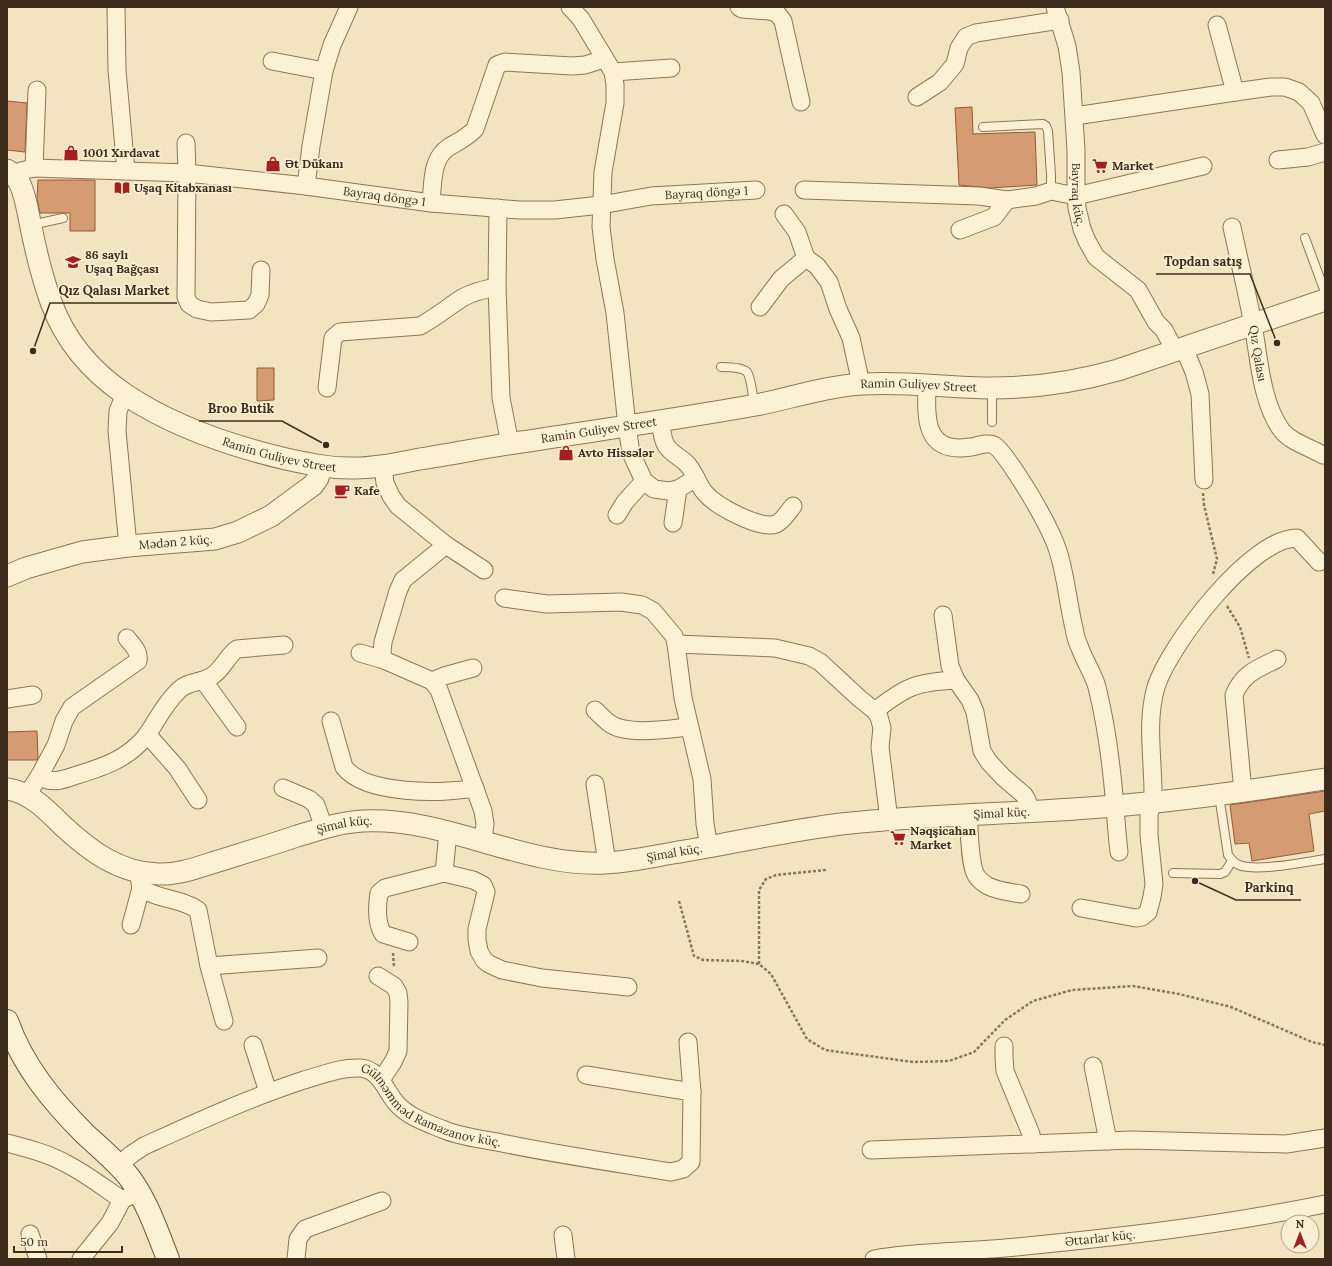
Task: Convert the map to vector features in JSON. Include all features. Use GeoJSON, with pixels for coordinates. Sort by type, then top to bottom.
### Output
{"type":"FeatureCollection","features":[{"type":"Feature","properties":{"kind":"main road"},"geometry":{"type":"LineString","coordinates":[[7,1020],[18,1048],[26,1063],[45,1090],[67,1117],[128,1176],[130,1196],[155,1225],[168,1259]]}},
{"type":"Feature","properties":{"kind":"street"},"geometry":{"type":"LineString","coordinates":[[116,7],[117,70],[126,171]]}},
{"type":"Feature","properties":{"kind":"street"},"geometry":{"type":"LineString","coordinates":[[306,186],[311,146],[324,71],[332,45],[349,7]]}},
{"type":"Feature","properties":{"kind":"street"},"geometry":{"type":"LineString","coordinates":[[570,7],[581,19],[608,66],[615,85],[615,104],[606,148],[603,172],[601,227],[617,328],[631,453],[644,481],[654,489],[669,491],[678,489],[696,478]]}},
{"type":"Feature","properties":{"kind":"street"},"geometry":{"type":"LineString","coordinates":[[738,7],[742,10],[769,11],[777,13],[783,21],[801,102]]}},
{"type":"Feature","properties":{"kind":"street"},"geometry":{"type":"LineString","coordinates":[[917,98],[940,82],[955,64],[959,48],[966,37],[1057,14]]}},
{"type":"Feature","properties":{"kind":"street","name":"Bayraq küç."},"geometry":{"type":"LineString","coordinates":[[1057,14],[1067,46],[1071,72],[1074,116],[1076,196],[1082,229],[1096,257],[1138,290],[1156,322],[1179,349],[1194,372],[1200,394],[1204,480]]}},
{"type":"Feature","properties":{"kind":"street"},"geometry":{"type":"LineString","coordinates":[[1217,25],[1235,92]]}},
{"type":"Feature","properties":{"kind":"street"},"geometry":{"type":"LineString","coordinates":[[272,61],[324,71]]}},
{"type":"Feature","properties":{"kind":"street"},"geometry":{"type":"LineString","coordinates":[[431,202],[434,172],[439,157],[447,148],[469,136],[475,129],[497,65],[505,62],[572,66],[585,65],[671,68]]}},
{"type":"Feature","properties":{"kind":"street"},"geometry":{"type":"LineString","coordinates":[[1074,116],[1271,87],[1286,87],[1299,92],[1311,103],[1325,134]]}},
{"type":"Feature","properties":{"kind":"street"},"geometry":{"type":"LineString","coordinates":[[19,171],[37,90]]}},
{"type":"Feature","properties":{"kind":"street"},"geometry":{"type":"LineString","coordinates":[[186,143],[186,297],[189,304],[197,310],[211,312],[249,310],[256,304],[260,295],[261,270]]}},
{"type":"Feature","properties":{"kind":"street"},"geometry":{"type":"LineString","coordinates":[[1278,160],[1308,157],[1325,152]]}},
{"type":"Feature","properties":{"kind":"street"},"geometry":{"type":"LineString","coordinates":[[804,190],[979,196],[1007,200],[1036,196],[1050,192],[1076,196],[1203,166]]}},
{"type":"Feature","properties":{"kind":"street","name":"Bayraq döngə 1"},"geometry":{"type":"LineString","coordinates":[[19,171],[126,171],[187,174],[306,186],[431,202],[498,208],[556,210],[601,205],[651,196],[756,190]]}},
{"type":"Feature","properties":{"kind":"street","name":"Ramin Guliyev Street"},"geometry":{"type":"LineString","coordinates":[[19,171],[19,182],[23,191],[38,261],[52,304],[65,332],[80,354],[95,370],[125,394],[171,420],[222,441],[277,457],[321,466],[356,468],[383,466],[754,405],[862,384],[900,383],[992,388],[1056,384],[1088,378],[1325,300]]}},
{"type":"Feature","properties":{"kind":"street"},"geometry":{"type":"LineString","coordinates":[[960,230],[994,217],[1007,200]]}},
{"type":"Feature","properties":{"kind":"street"},"geometry":{"type":"LineString","coordinates":[[498,208],[497,287],[500,398],[510,444]]}},
{"type":"Feature","properties":{"kind":"street"},"geometry":{"type":"LineString","coordinates":[[784,214],[797,232],[806,258],[817,266],[829,282],[838,309],[851,338],[862,384]]}},
{"type":"Feature","properties":{"kind":"street","name":"Qız Qalası"},"geometry":{"type":"LineString","coordinates":[[1232,227],[1253,324],[1265,390],[1271,411],[1280,428],[1290,438],[1323,454]]}},
{"type":"Feature","properties":{"kind":"street"},"geometry":{"type":"LineString","coordinates":[[760,307],[781,278],[806,258]]}},
{"type":"Feature","properties":{"kind":"street"},"geometry":{"type":"LineString","coordinates":[[327,388],[334,338],[340,332],[420,326],[462,298],[479,290],[497,287]]}},
{"type":"Feature","properties":{"kind":"street"},"geometry":{"type":"LineString","coordinates":[[927,385],[926,408],[928,426],[934,437],[942,444],[952,448],[965,448],[986,444],[994,445],[1019,477],[1051,533],[1058,552],[1074,628],[1080,649],[1096,686],[1108,744],[1113,778],[1114,806],[1119,852]]}},
{"type":"Feature","properties":{"kind":"street"},"geometry":{"type":"LineString","coordinates":[[125,394],[118,411],[117,431],[128,546]]}},
{"type":"Feature","properties":{"kind":"street"},"geometry":{"type":"LineString","coordinates":[[660,420],[665,443],[668,448],[687,464],[706,494],[719,504],[737,515],[755,522],[776,524],[782,520],[793,506]]}},
{"type":"Feature","properties":{"kind":"street","name":"Mədən 2 küç."},"geometry":{"type":"LineString","coordinates":[[7,576],[26,568],[82,552],[128,546],[215,539],[238,532],[271,516],[313,486],[318,478],[321,466]]}},
{"type":"Feature","properties":{"kind":"street"},"geometry":{"type":"LineString","coordinates":[[383,466],[385,483],[398,506],[446,545],[484,570]]}},
{"type":"Feature","properties":{"kind":"street"},"geometry":{"type":"LineString","coordinates":[[617,515],[625,502],[644,481]]}},
{"type":"Feature","properties":{"kind":"street"},"geometry":{"type":"LineString","coordinates":[[673,523],[678,489]]}},
{"type":"Feature","properties":{"kind":"street"},"geometry":{"type":"LineString","coordinates":[[1080,908],[1136,918],[1142,917],[1148,912],[1154,884],[1149,835],[1149,814],[1152,802],[1153,781],[1150,735],[1151,709],[1156,687],[1163,670],[1190,628],[1217,592],[1241,568],[1270,547],[1291,538],[1297,538],[1319,562]]}},
{"type":"Feature","properties":{"kind":"street"},"geometry":{"type":"LineString","coordinates":[[384,660],[382,653],[383,642],[398,591],[403,580],[446,545]]}},
{"type":"Feature","properties":{"kind":"street","name":"Şimal küç."},"geometry":{"type":"LineString","coordinates":[[504,598],[547,604],[621,602],[642,605],[653,611],[674,636],[683,698],[702,779],[705,824],[709,847]]}},
{"type":"Feature","properties":{"kind":"street"},"geometry":{"type":"LineString","coordinates":[[943,615],[947,654],[950,666],[956,680],[970,700],[975,712],[982,751],[989,762],[1003,777],[1024,795],[1030,811]]}},
{"type":"Feature","properties":{"kind":"street"},"geometry":{"type":"LineString","coordinates":[[27,795],[40,775],[56,745],[64,721],[72,707],[138,660],[138,652],[127,638]]}},
{"type":"Feature","properties":{"kind":"street"},"geometry":{"type":"LineString","coordinates":[[676,644],[775,648],[809,656],[820,662],[875,711],[879,717],[882,728],[880,747],[889,820]]}},
{"type":"Feature","properties":{"kind":"street"},"geometry":{"type":"LineString","coordinates":[[40,775],[50,781],[63,780],[98,768],[129,754],[147,734],[158,716],[179,689],[186,684],[212,676],[222,667],[231,653],[237,649],[284,645]]}},
{"type":"Feature","properties":{"kind":"street"},"geometry":{"type":"LineString","coordinates":[[360,653],[384,660],[432,681],[439,690],[483,811],[485,824],[483,841]]}},
{"type":"Feature","properties":{"kind":"street"},"geometry":{"type":"LineString","coordinates":[[1243,792],[1234,695],[1237,686],[1243,678],[1276,659]]}},
{"type":"Feature","properties":{"kind":"street"},"geometry":{"type":"LineString","coordinates":[[432,681],[473,668]]}},
{"type":"Feature","properties":{"kind":"street"},"geometry":{"type":"LineString","coordinates":[[203,680],[237,727]]}},
{"type":"Feature","properties":{"kind":"street"},"geometry":{"type":"LineString","coordinates":[[875,711],[895,695],[911,686],[932,681],[956,680]]}},
{"type":"Feature","properties":{"kind":"street"},"geometry":{"type":"LineString","coordinates":[[7,699],[33,695]]}},
{"type":"Feature","properties":{"kind":"street"},"geometry":{"type":"LineString","coordinates":[[595,710],[610,724],[634,730],[689,727]]}},
{"type":"Feature","properties":{"kind":"street"},"geometry":{"type":"LineString","coordinates":[[331,721],[344,767],[348,773],[358,779],[370,784],[419,791],[456,791],[475,788]]}},
{"type":"Feature","properties":{"kind":"street"},"geometry":{"type":"LineString","coordinates":[[147,734],[177,768],[198,800]]}},
{"type":"Feature","properties":{"kind":"street","name":"Şimal küç."},"geometry":{"type":"LineString","coordinates":[[7,789],[27,795],[38,803],[86,847],[140,880],[159,874],[200,867],[324,828],[362,821],[415,824],[524,853],[557,860],[584,863],[607,863],[815,828],[889,820],[1114,806],[1219,795],[1325,780]]}},
{"type":"Feature","properties":{"kind":"street"},"geometry":{"type":"LineString","coordinates":[[595,784],[607,863]]}},
{"type":"Feature","properties":{"kind":"street"},"geometry":{"type":"LineString","coordinates":[[284,788],[309,799],[316,805],[324,828]]}},
{"type":"Feature","properties":{"kind":"street"},"geometry":{"type":"LineString","coordinates":[[968,815],[975,874],[980,881],[988,886],[1000,891],[1021,894]]}},
{"type":"Feature","properties":{"kind":"street"},"geometry":{"type":"LineString","coordinates":[[444,873],[448,832]]}},
{"type":"Feature","properties":{"kind":"street"},"geometry":{"type":"LineString","coordinates":[[401,940],[383,934],[379,928],[379,893],[385,888],[444,873],[473,880],[483,885],[486,892],[477,929],[477,940],[479,951],[484,960],[489,964],[502,970],[542,978],[628,987]]}},
{"type":"Feature","properties":{"kind":"street"},"geometry":{"type":"LineString","coordinates":[[131,924],[140,880]]}},
{"type":"Feature","properties":{"kind":"street"},"geometry":{"type":"LineString","coordinates":[[140,880],[149,893],[191,905],[198,910],[224,1021]]}},
{"type":"Feature","properties":{"kind":"street"},"geometry":{"type":"LineString","coordinates":[[210,966],[318,958]]}},
{"type":"Feature","properties":{"kind":"street"},"geometry":{"type":"LineString","coordinates":[[380,1080],[393,1062],[398,1051],[398,993],[394,986],[384,980]]}},
{"type":"Feature","properties":{"kind":"street","name":"Gülməmməd Ramazanov küç."},"geometry":{"type":"LineString","coordinates":[[117,1166],[144,1146],[268,1092],[324,1074],[347,1069],[361,1068],[372,1071],[397,1104],[409,1114],[421,1121],[448,1132],[554,1153],[671,1172],[683,1169],[691,1162],[692,1092],[688,1042]]}},
{"type":"Feature","properties":{"kind":"street"},"geometry":{"type":"LineString","coordinates":[[253,1045],[268,1092]]}},
{"type":"Feature","properties":{"kind":"street"},"geometry":{"type":"LineString","coordinates":[[1004,1046],[1006,1071],[1027,1124],[1032,1144]]}},
{"type":"Feature","properties":{"kind":"street"},"geometry":{"type":"LineString","coordinates":[[1093,1066],[1108,1141]]}},
{"type":"Feature","properties":{"kind":"street"},"geometry":{"type":"LineString","coordinates":[[586,1075],[692,1092]]}},
{"type":"Feature","properties":{"kind":"street"},"geometry":{"type":"LineString","coordinates":[[871,1150],[1132,1140],[1279,1144],[1325,1138]]}},
{"type":"Feature","properties":{"kind":"street"},"geometry":{"type":"LineString","coordinates":[[7,1143],[29,1148],[64,1162],[94,1180],[130,1196],[81,1259]]}},
{"type":"Feature","properties":{"kind":"street"},"geometry":{"type":"LineString","coordinates":[[296,1259],[298,1239],[304,1229],[382,1200]]}},
{"type":"Feature","properties":{"kind":"street","name":"Əttarlar küç."},"geometry":{"type":"LineString","coordinates":[[874,1259],[1015,1248],[1196,1226],[1325,1204]]}},
{"type":"Feature","properties":{"kind":"street"},"geometry":{"type":"LineString","coordinates":[[30,1234],[38,1259]]}},
{"type":"Feature","properties":{"kind":"street"},"geometry":{"type":"LineString","coordinates":[[563,1235],[566,1259]]}},
{"type":"Feature","properties":{"kind":"lane"},"geometry":{"type":"LineString","coordinates":[[984,127],[1043,124],[1046,126],[1048,131],[1051,175],[1050,192]]}},
{"type":"Feature","properties":{"kind":"lane"},"geometry":{"type":"LineString","coordinates":[[30,226],[63,218]]}},
{"type":"Feature","properties":{"kind":"lane"},"geometry":{"type":"LineString","coordinates":[[1304,238],[1325,292]]}},
{"type":"Feature","properties":{"kind":"lane"},"geometry":{"type":"LineString","coordinates":[[721,366],[747,372],[754,405]]}},
{"type":"Feature","properties":{"kind":"lane"},"geometry":{"type":"LineString","coordinates":[[992,388],[992,422]]}},
{"type":"Feature","properties":{"kind":"lane"},"geometry":{"type":"LineString","coordinates":[[1219,795],[1228,854],[1232,861],[1237,865],[1256,868],[1325,859]]}},
{"type":"Feature","properties":{"kind":"lane"},"geometry":{"type":"LineString","coordinates":[[1173,873],[1220,874],[1224,872],[1232,861]]}},
{"type":"Feature","properties":{"kind":"path"},"geometry":{"type":"LineString","coordinates":[[760,964],[759,890],[766,880],[776,875],[826,870]]}},
{"type":"Feature","properties":{"kind":"path"},"geometry":{"type":"LineString","coordinates":[[678,901],[694,956],[703,960],[742,961],[760,964],[771,974],[807,1039],[825,1050],[913,1062],[949,1061],[974,1052],[1005,1020],[1033,1001],[1072,990],[1133,986],[1179,994],[1231,1007],[1312,1042],[1325,1045]]}},
{"type":"Feature","properties":{"kind":"path"},"geometry":{"type":"LineString","coordinates":[[384,980],[394,973],[392,945],[401,940]]}},
{"type":"Feature","properties":{"kind":"building"},"geometry":{"type":"Polygon","coordinates":[[[7,101],[27,103],[25,152],[7,150],[7,101]]]}},
{"type":"Feature","properties":{"kind":"building"},"geometry":{"type":"Polygon","coordinates":[[[972,107],[973,134],[1035,132],[1037,185],[990,188],[959,185],[955,108],[972,107]]]}},
{"type":"Feature","properties":{"kind":"building"},"geometry":{"type":"Polygon","coordinates":[[[38,180],[95,180],[95,231],[70,231],[70,213],[40,213],[37,199],[38,180]]]}},
{"type":"Feature","properties":{"kind":"building"},"geometry":{"type":"Polygon","coordinates":[[[257,368],[274,368],[274,400],[257,401],[257,368]]]}},
{"type":"Feature","properties":{"kind":"building"},"geometry":{"type":"Polygon","coordinates":[[[37,731],[37,760],[7,760],[7,732],[37,731]]]}},
{"type":"Feature","properties":{"kind":"building"},"geometry":{"type":"Polygon","coordinates":[[[1325,791],[1325,811],[1309,814],[1314,851],[1252,861],[1249,843],[1235,844],[1230,805],[1325,791]]]}},
{"type":"Feature","properties":{"kind":"place","name":"1001 Xırdavat"},"geometry":{"type":"Point","coordinates":[71,153]}},
{"type":"Feature","properties":{"kind":"place","name":"Ət Dükanı"},"geometry":{"type":"Point","coordinates":[273,164]}},
{"type":"Feature","properties":{"kind":"place","name":"Market"},"geometry":{"type":"Point","coordinates":[1100,166]}},
{"type":"Feature","properties":{"kind":"place","name":"Uşaq Kitabxanası"},"geometry":{"type":"Point","coordinates":[122,188]}},
{"type":"Feature","properties":{"kind":"place","name":"86 saylı Uşaq Bağçası"},"geometry":{"type":"Point","coordinates":[73,262]}},
{"type":"Feature","properties":{"kind":"place","name":"Topdan satış"},"geometry":{"type":"Point","coordinates":[1277,343]}},
{"type":"Feature","properties":{"kind":"place","name":"Qız Qalası Market"},"geometry":{"type":"Point","coordinates":[33,351]}},
{"type":"Feature","properties":{"kind":"place","name":"Broo Butik"},"geometry":{"type":"Point","coordinates":[326,445]}},
{"type":"Feature","properties":{"kind":"place","name":"Avto Hissələr"},"geometry":{"type":"Point","coordinates":[566,453]}},
{"type":"Feature","properties":{"kind":"place","name":"Kafe"},"geometry":{"type":"Point","coordinates":[342,491]}},
{"type":"Feature","properties":{"kind":"place","name":"Nəqşicahan Market"},"geometry":{"type":"Point","coordinates":[898,838]}},
{"type":"Feature","properties":{"kind":"place","name":"Parkinq"},"geometry":{"type":"Point","coordinates":[1195,881]}}]}
